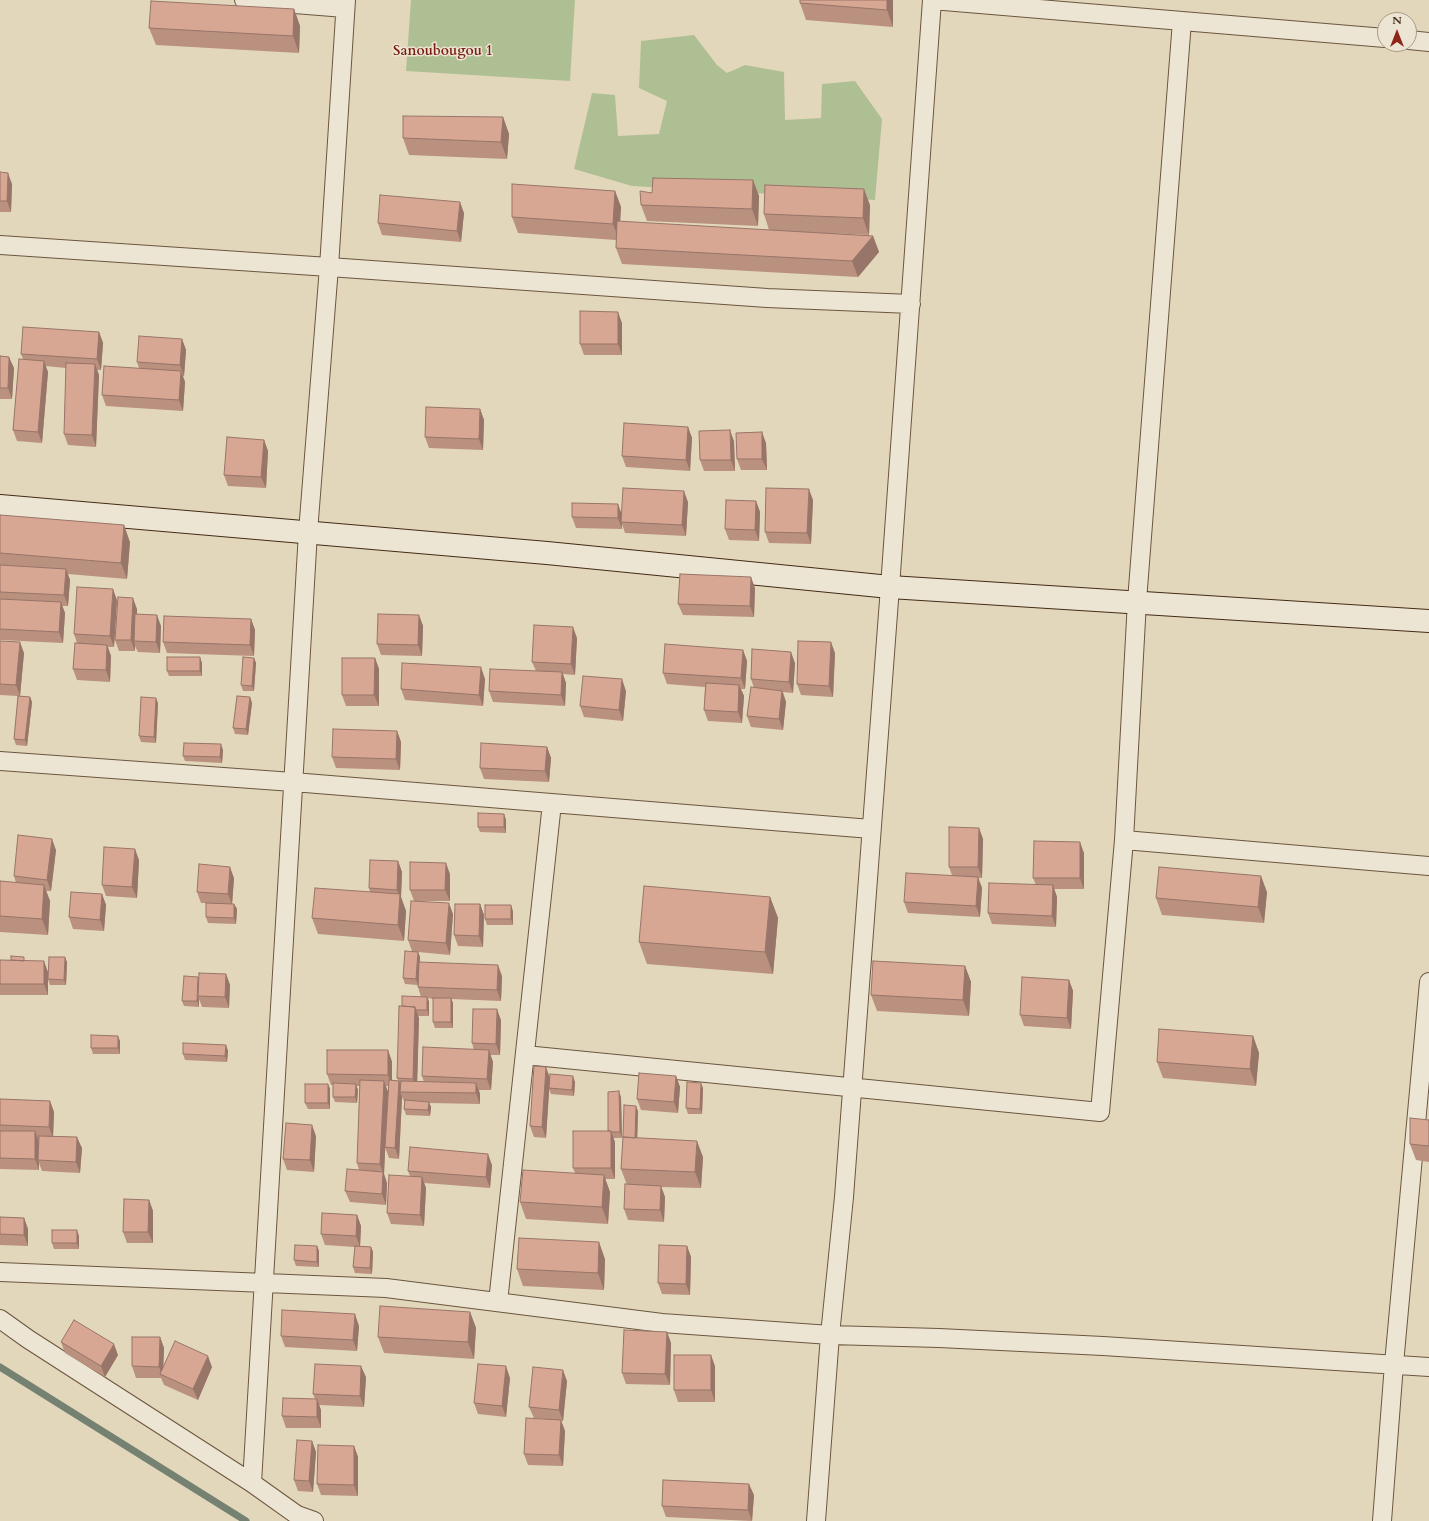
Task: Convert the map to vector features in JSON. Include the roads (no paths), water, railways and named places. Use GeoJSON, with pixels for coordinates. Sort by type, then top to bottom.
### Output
{"type":"FeatureCollection","features":[{"type":"Feature","properties":{"kind":"street"},"geometry":{"type":"LineString","coordinates":[[244,0],[346,4],[329,266],[308,532],[252,1483]]}},
{"type":"Feature","properties":{"kind":"street"},"geometry":{"type":"LineString","coordinates":[[816,1521],[830,1335],[844,1197],[911,304],[932,0],[1377,37]]}},
{"type":"Feature","properties":{"kind":"street"},"geometry":{"type":"LineString","coordinates":[[525,1055],[1100,1112],[1124,840],[1137,601],[1182,21]]}},
{"type":"Feature","properties":{"kind":"street"},"geometry":{"type":"LineString","coordinates":[[1417,41],[1429,42]]}},
{"type":"Feature","properties":{"kind":"street"},"geometry":{"type":"LineString","coordinates":[[0,245],[329,266],[766,298],[911,304]]}},
{"type":"Feature","properties":{"kind":"street"},"geometry":{"type":"LineString","coordinates":[[0,506],[555,554],[890,587],[1137,601],[1429,621]]}},
{"type":"Feature","properties":{"kind":"street"},"geometry":{"type":"LineString","coordinates":[[0,761],[293,782],[871,829]]}},
{"type":"Feature","properties":{"kind":"street"},"geometry":{"type":"LineString","coordinates":[[498,1302],[552,803]]}},
{"type":"Feature","properties":{"kind":"street"},"geometry":{"type":"LineString","coordinates":[[1124,840],[1429,866]]}},
{"type":"Feature","properties":{"kind":"street"},"geometry":{"type":"LineString","coordinates":[[1382,1521],[1394,1364],[1429,982]]}},
{"type":"Feature","properties":{"kind":"street"},"geometry":{"type":"LineString","coordinates":[[0,1272],[386,1288],[662,1322],[830,1335],[978,1340],[1429,1367]]}},
{"type":"Feature","properties":{"kind":"street"},"geometry":{"type":"LineString","coordinates":[[0,1319],[252,1483],[297,1515],[314,1521]]}},
{"type":"Feature","properties":{"kind":"waterway"},"geometry":{"type":"LineString","coordinates":[[0,1367],[246,1521]]}},
{"type":"Feature","properties":{"kind":"district","name":"Sanoubougou 1"},"geometry":{"type":"Point","coordinates":[443,52]}}]}
